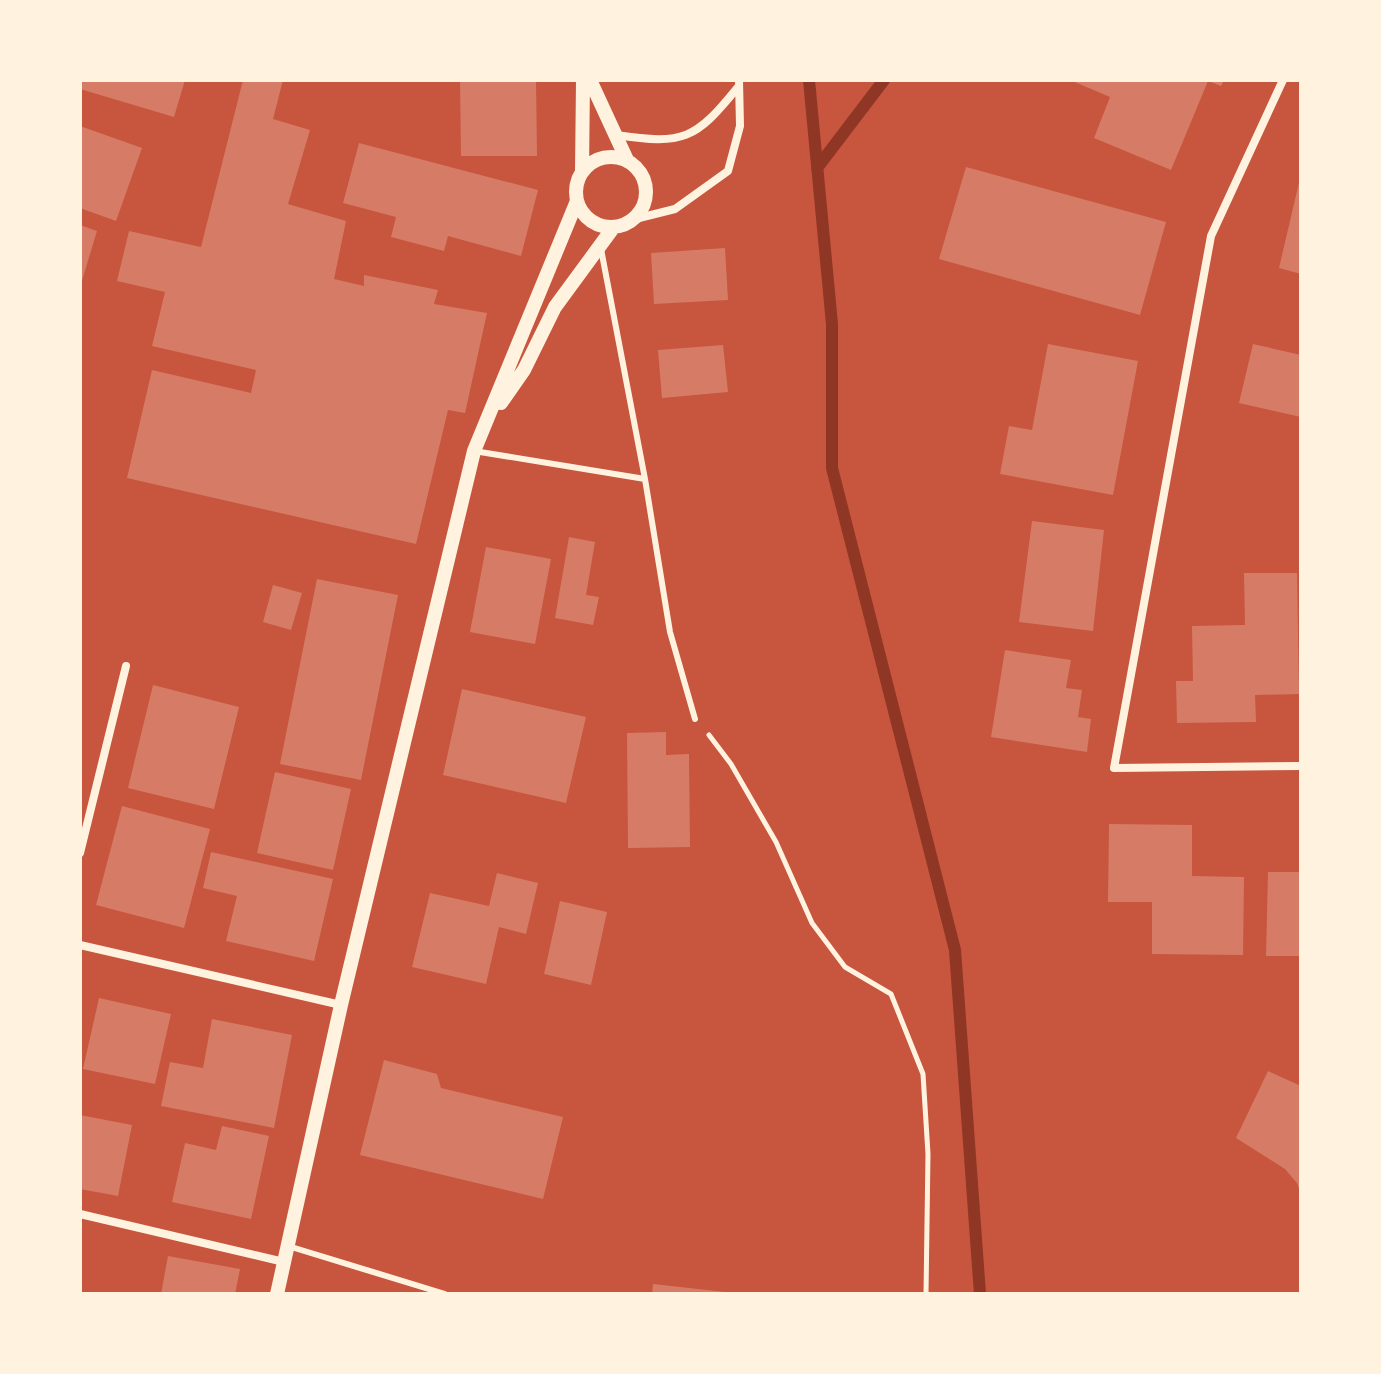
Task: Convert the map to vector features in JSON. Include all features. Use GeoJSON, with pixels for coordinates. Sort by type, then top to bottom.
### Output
{"type":"FeatureCollection","features":[{"type":"Feature","properties":{"kind":"street"},"geometry":{"type":"LineString","coordinates":[[583,80],[582,172],[576,191],[577,201],[590,221],[613,228]]}},
{"type":"Feature","properties":{"kind":"street"},"geometry":{"type":"LineString","coordinates":[[590,80],[627,160],[643,176],[647,187],[642,210],[635,219]]}},
{"type":"Feature","properties":{"kind":"street"},"geometry":{"type":"LineString","coordinates":[[1283,80],[1211,236],[1114,768],[1301,766]]}},
{"type":"Feature","properties":{"kind":"street"},"geometry":{"type":"LineString","coordinates":[[616,135],[651,140],[681,139],[710,121],[739,83]]}},
{"type":"Feature","properties":{"kind":"street"},"geometry":{"type":"LineString","coordinates":[[485,427],[524,370],[555,307],[601,249],[613,228],[675,209],[728,171],[740,126],[739,83]]}},
{"type":"Feature","properties":{"kind":"street"},"geometry":{"type":"LineString","coordinates":[[582,172],[597,160],[627,160]]}},
{"type":"Feature","properties":{"kind":"street"},"geometry":{"type":"LineString","coordinates":[[277,1294],[341,1005],[474,451],[577,201]]}},
{"type":"Feature","properties":{"kind":"street"},"geometry":{"type":"LineString","coordinates":[[80,853],[126,666]]}},
{"type":"Feature","properties":{"kind":"street"},"geometry":{"type":"LineString","coordinates":[[80,945],[341,1005]]}},
{"type":"Feature","properties":{"kind":"street"},"geometry":{"type":"LineString","coordinates":[[80,1214],[284,1262]]}},
{"type":"Feature","properties":{"kind":"lane"},"geometry":{"type":"LineString","coordinates":[[601,249],[645,479],[670,632],[695,719]]}},
{"type":"Feature","properties":{"kind":"lane"},"geometry":{"type":"LineString","coordinates":[[474,451],[645,479]]}},
{"type":"Feature","properties":{"kind":"lane"},"geometry":{"type":"LineString","coordinates":[[288,1246],[445,1294]]}},
{"type":"Feature","properties":{"kind":"path"},"geometry":{"type":"LineString","coordinates":[[695,719],[731,764],[769,829],[812,923],[845,967],[891,994],[923,1074],[928,1154],[926,1294]]}},
{"type":"Feature","properties":{"kind":"building"},"geometry":{"type":"Polygon","coordinates":[[[80,80],[185,80],[174,117],[80,89],[80,80]]]}},
{"type":"Feature","properties":{"kind":"building"},"geometry":{"type":"Polygon","coordinates":[[[243,80],[283,80],[273,119],[310,130],[288,204],[346,221],[334,279],[364,286],[364,275],[438,290],[434,304],[487,313],[465,413],[448,410],[416,544],[127,478],[152,370],[251,393],[256,370],[152,346],[165,292],[117,281],[129,231],[201,247],[243,80]]]}},
{"type":"Feature","properties":{"kind":"building"},"geometry":{"type":"Polygon","coordinates":[[[460,80],[536,80],[537,156],[461,156],[460,80]]]}},
{"type":"Feature","properties":{"kind":"building"},"geometry":{"type":"Polygon","coordinates":[[[1070,80],[1224,80],[1221,86],[1208,81],[1171,170],[1094,138],[1110,97],[1070,80]]]}},
{"type":"Feature","properties":{"kind":"building"},"geometry":{"type":"Polygon","coordinates":[[[80,126],[142,148],[116,221],[80,208],[80,126]]]}},
{"type":"Feature","properties":{"kind":"building"},"geometry":{"type":"Polygon","coordinates":[[[359,143],[538,190],[521,256],[448,236],[444,251],[391,237],[396,217],[343,203],[359,143]]]}},
{"type":"Feature","properties":{"kind":"building"},"geometry":{"type":"Polygon","coordinates":[[[966,167],[1166,222],[1140,315],[939,259],[966,167]]]}},
{"type":"Feature","properties":{"kind":"building"},"geometry":{"type":"Polygon","coordinates":[[[1301,174],[1301,274],[1279,268],[1301,174]]]}},
{"type":"Feature","properties":{"kind":"building"},"geometry":{"type":"Polygon","coordinates":[[[80,225],[97,231],[81,284],[80,284],[80,225]]]}},
{"type":"Feature","properties":{"kind":"building"},"geometry":{"type":"Polygon","coordinates":[[[725,248],[728,300],[654,304],[651,253],[725,248]]]}},
{"type":"Feature","properties":{"kind":"building"},"geometry":{"type":"Polygon","coordinates":[[[1048,344],[1138,361],[1113,495],[1000,474],[1009,426],[1032,430],[1048,344]]]}},
{"type":"Feature","properties":{"kind":"building"},"geometry":{"type":"Polygon","coordinates":[[[1253,344],[1301,355],[1301,417],[1239,403],[1253,344]]]}},
{"type":"Feature","properties":{"kind":"building"},"geometry":{"type":"Polygon","coordinates":[[[723,345],[728,392],[662,398],[658,350],[723,345]]]}},
{"type":"Feature","properties":{"kind":"building"},"geometry":{"type":"Polygon","coordinates":[[[1032,521],[1104,530],[1093,631],[1019,622],[1032,521]]]}},
{"type":"Feature","properties":{"kind":"building"},"geometry":{"type":"Polygon","coordinates":[[[569,537],[595,542],[586,595],[599,597],[593,625],[555,618],[569,537]]]}},
{"type":"Feature","properties":{"kind":"building"},"geometry":{"type":"Polygon","coordinates":[[[486,547],[551,559],[535,644],[470,632],[486,547]]]}},
{"type":"Feature","properties":{"kind":"building"},"geometry":{"type":"Polygon","coordinates":[[[1244,573],[1297,573],[1299,694],[1255,695],[1256,722],[1177,723],[1176,681],[1193,681],[1192,626],[1245,625],[1244,573]]]}},
{"type":"Feature","properties":{"kind":"building"},"geometry":{"type":"Polygon","coordinates":[[[317,579],[398,595],[361,780],[280,764],[317,579]]]}},
{"type":"Feature","properties":{"kind":"building"},"geometry":{"type":"Polygon","coordinates":[[[273,585],[302,593],[291,630],[263,622],[273,585]]]}},
{"type":"Feature","properties":{"kind":"building"},"geometry":{"type":"Polygon","coordinates":[[[1005,650],[1071,660],[1066,688],[1082,690],[1078,717],[1091,719],[1087,752],[991,737],[1005,650]]]}},
{"type":"Feature","properties":{"kind":"building"},"geometry":{"type":"Polygon","coordinates":[[[153,685],[239,707],[214,809],[128,788],[153,685]]]}},
{"type":"Feature","properties":{"kind":"building"},"geometry":{"type":"Polygon","coordinates":[[[462,689],[586,717],[566,803],[443,775],[462,689]]]}},
{"type":"Feature","properties":{"kind":"building"},"geometry":{"type":"Polygon","coordinates":[[[666,732],[666,755],[689,754],[690,847],[628,848],[627,733],[666,732]]]}},
{"type":"Feature","properties":{"kind":"building"},"geometry":{"type":"Polygon","coordinates":[[[275,772],[351,789],[333,870],[257,853],[275,772]]]}},
{"type":"Feature","properties":{"kind":"building"},"geometry":{"type":"Polygon","coordinates":[[[122,806],[210,829],[184,928],[96,905],[122,806]]]}},
{"type":"Feature","properties":{"kind":"building"},"geometry":{"type":"Polygon","coordinates":[[[1109,824],[1192,825],[1192,876],[1244,877],[1243,955],[1152,954],[1152,902],[1108,902],[1109,824]]]}},
{"type":"Feature","properties":{"kind":"building"},"geometry":{"type":"Polygon","coordinates":[[[211,852],[333,879],[314,961],[226,941],[237,896],[203,888],[211,852]]]}},
{"type":"Feature","properties":{"kind":"building"},"geometry":{"type":"Polygon","coordinates":[[[1268,872],[1301,872],[1301,956],[1266,956],[1268,872]]]}},
{"type":"Feature","properties":{"kind":"building"},"geometry":{"type":"Polygon","coordinates":[[[497,873],[538,883],[526,934],[499,927],[486,984],[412,967],[430,893],[489,906],[497,873]]]}},
{"type":"Feature","properties":{"kind":"building"},"geometry":{"type":"Polygon","coordinates":[[[560,901],[607,912],[591,985],[544,974],[560,901]]]}},
{"type":"Feature","properties":{"kind":"building"},"geometry":{"type":"Polygon","coordinates":[[[99,998],[171,1014],[155,1084],[83,1069],[99,998]]]}},
{"type":"Feature","properties":{"kind":"building"},"geometry":{"type":"Polygon","coordinates":[[[212,1019],[292,1035],[274,1128],[161,1106],[170,1062],[203,1068],[212,1019]]]}},
{"type":"Feature","properties":{"kind":"building"},"geometry":{"type":"Polygon","coordinates":[[[384,1060],[437,1074],[441,1088],[563,1117],[543,1199],[360,1155],[384,1060]]]}},
{"type":"Feature","properties":{"kind":"building"},"geometry":{"type":"Polygon","coordinates":[[[1268,1071],[1301,1086],[1301,1194],[1297,1183],[1285,1169],[1236,1138],[1268,1071]]]}},
{"type":"Feature","properties":{"kind":"building"},"geometry":{"type":"Polygon","coordinates":[[[80,1115],[132,1125],[118,1196],[80,1189],[80,1115]]]}},
{"type":"Feature","properties":{"kind":"building"},"geometry":{"type":"Polygon","coordinates":[[[222,1126],[269,1136],[251,1219],[172,1202],[185,1143],[216,1150],[222,1126]]]}},
{"type":"Feature","properties":{"kind":"building"},"geometry":{"type":"Polygon","coordinates":[[[168,1256],[240,1269],[235,1294],[161,1294],[168,1256]]]}},
{"type":"Feature","properties":{"kind":"building"},"geometry":{"type":"Polygon","coordinates":[[[653,1284],[725,1292],[652,1294],[653,1284]]]}},
{"type":"Feature","properties":{"kind":"waterway"},"geometry":{"type":"LineString","coordinates":[[809,80],[832,324],[832,468],[955,950],[980,1294]]}},
{"type":"Feature","properties":{"kind":"waterway"},"geometry":{"type":"LineString","coordinates":[[817,168],[884,80]]}}]}
